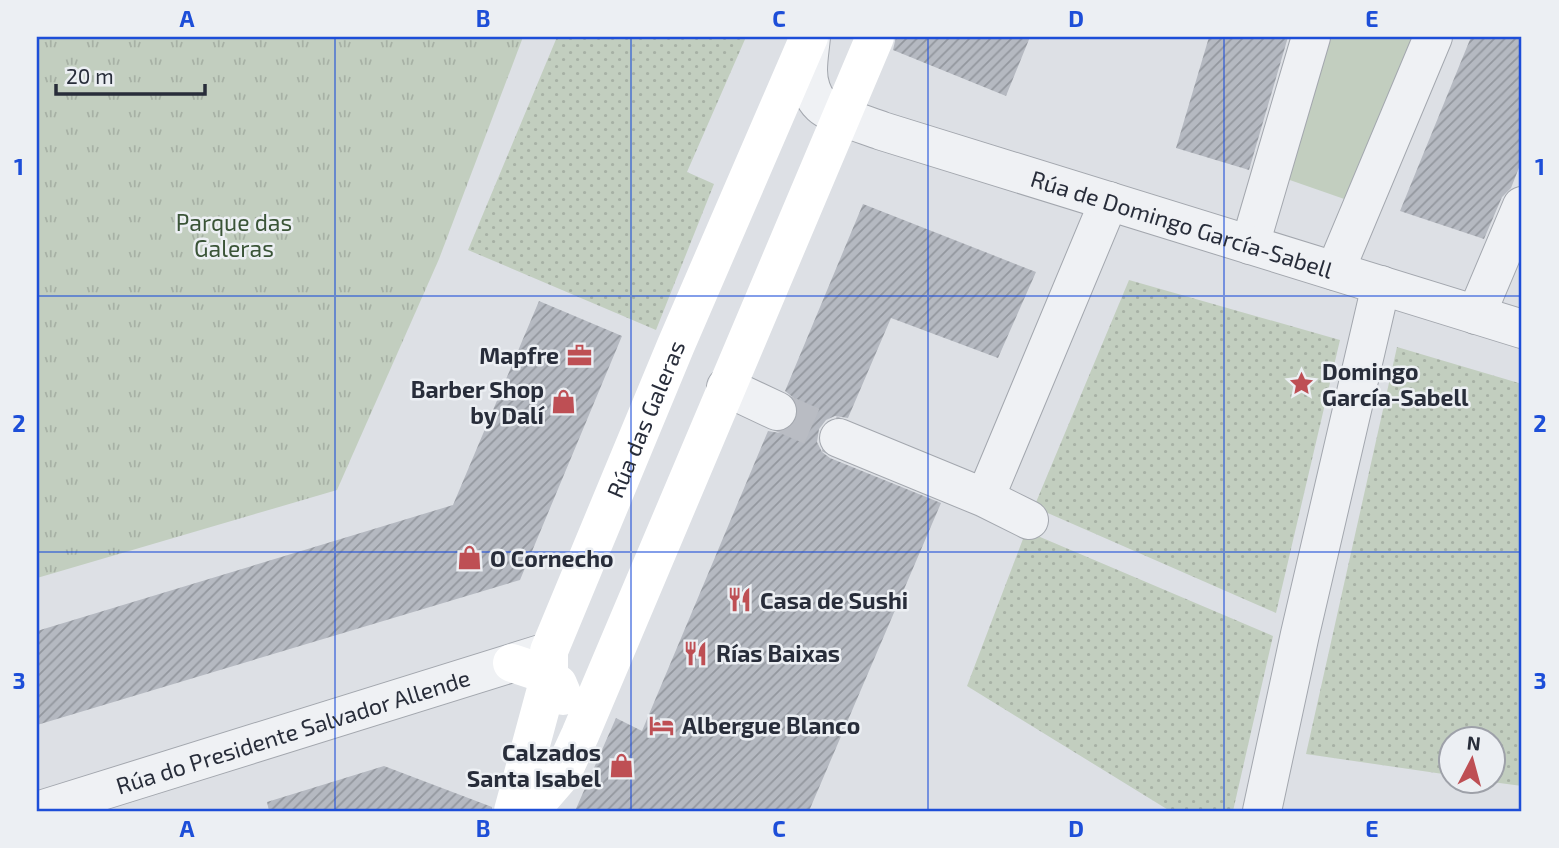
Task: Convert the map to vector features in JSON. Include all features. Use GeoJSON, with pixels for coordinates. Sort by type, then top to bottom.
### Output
{"type":"FeatureCollection","features":[{"type":"Feature","properties":{"kind":"main road","name":"Rúa das Galeras"},"geometry":{"type":"LineString","coordinates":[[549,664],[676,345],[810,37]]}},
{"type":"Feature","properties":{"kind":"main road"},"geometry":{"type":"LineString","coordinates":[[528,807],[562,774],[580,735],[875,37]]}},
{"type":"Feature","properties":{"kind":"main road"},"geometry":{"type":"LineString","coordinates":[[528,807],[542,775],[561,716],[564,697],[549,664]]}},
{"type":"Feature","properties":{"kind":"street","name":"Rúa das Galeras"},"geometry":{"type":"LineString","coordinates":[[810,37],[807,71],[814,95],[821,106],[842,116]]}},
{"type":"Feature","properties":{"kind":"street"},"geometry":{"type":"LineString","coordinates":[[1250,245],[1311,37]]}},
{"type":"Feature","properties":{"kind":"street"},"geometry":{"type":"LineString","coordinates":[[1335,271],[1433,37]]}},
{"type":"Feature","properties":{"kind":"street","name":"Rúa de Domingo García-Sabell"},"geometry":{"type":"LineString","coordinates":[[842,116],[882,131],[1522,329]]}},
{"type":"Feature","properties":{"kind":"street"},"geometry":{"type":"LineString","coordinates":[[985,498],[1108,201]]}},
{"type":"Feature","properties":{"kind":"street"},"geometry":{"type":"LineString","coordinates":[[1476,315],[1522,206]]}},
{"type":"Feature","properties":{"kind":"street"},"geometry":{"type":"LineString","coordinates":[[1262,811],[1381,285]]}},
{"type":"Feature","properties":{"kind":"street"},"geometry":{"type":"LineString","coordinates":[[726,387],[777,411]]}},
{"type":"Feature","properties":{"kind":"street"},"geometry":{"type":"LineString","coordinates":[[839,438],[985,498],[1029,520]]}},
{"type":"Feature","properties":{"kind":"street","name":"Rúa do Presidente Salvador Allende"},"geometry":{"type":"LineString","coordinates":[[37,811],[512,663],[549,664]]}},
{"type":"Feature","properties":{"kind":"green space","name":"Parque das Galeras"},"geometry":{"type":"Polygon","coordinates":[[[37,37],[523,37],[439,259],[337,490],[37,578],[37,37]]]}},
{"type":"Feature","properties":{"kind":"green space"},"geometry":{"type":"Polygon","coordinates":[[[557,37],[746,37],[687,172],[714,184],[656,330],[468,250],[557,37]]]}},
{"type":"Feature","properties":{"kind":"green space"},"geometry":{"type":"Polygon","coordinates":[[[1324,37],[1418,37],[1350,201],[1284,178],[1324,37]]]}},
{"type":"Feature","properties":{"kind":"green space"},"geometry":{"type":"Polygon","coordinates":[[[1129,280],[1340,340],[1276,613],[1034,507],[1129,280]]]}},
{"type":"Feature","properties":{"kind":"green space"},"geometry":{"type":"Polygon","coordinates":[[[1397,347],[1522,384],[1522,786],[1506,784],[1506,726],[1436,726],[1436,773],[1306,754],[1397,347]]]}},
{"type":"Feature","properties":{"kind":"green space"},"geometry":{"type":"Polygon","coordinates":[[[1026,531],[1273,636],[1233,811],[1170,811],[967,686],[1026,531]]]}},
{"type":"Feature","properties":{"kind":"building"},"geometry":{"type":"Polygon","coordinates":[[[896,37],[1030,37],[1006,96],[893,50],[896,37]]]}},
{"type":"Feature","properties":{"kind":"building"},"geometry":{"type":"Polygon","coordinates":[[[1209,37],[1288,37],[1249,170],[1176,148],[1209,37]]]}},
{"type":"Feature","properties":{"kind":"building"},"geometry":{"type":"Polygon","coordinates":[[[1471,37],[1522,37],[1522,160],[1511,188],[1502,197],[1484,239],[1400,211],[1471,37]]]}},
{"type":"Feature","properties":{"kind":"building"},"geometry":{"type":"Polygon","coordinates":[[[863,204],[1036,272],[998,358],[891,318],[848,418],[835,416],[826,420],[819,429],[817,442],[822,452],[830,458],[941,503],[809,811],[575,811],[616,718],[642,731],[768,431],[780,433],[789,429],[796,421],[799,410],[795,399],[785,391],[863,204]]]}},
{"type":"Feature","properties":{"kind":"building"},"geometry":{"type":"Polygon","coordinates":[[[539,301],[622,336],[520,580],[37,725],[37,631],[453,505],[539,301]]]}},
{"type":"Feature","properties":{"kind":"building"},"geometry":{"type":"Polygon","coordinates":[[[384,766],[492,807],[492,811],[269,811],[267,802],[384,766]]]}},
{"type":"Feature","properties":{"kind":"tunnel"},"geometry":{"type":"LineString","coordinates":[[777,411],[839,438]]}},
{"type":"Feature","properties":{"kind":"place","name":"Mapfre"},"geometry":{"type":"Point","coordinates":[579,355]}},
{"type":"Feature","properties":{"kind":"place","name":"Domingo García-Sabell"},"geometry":{"type":"Point","coordinates":[1302,384]}},
{"type":"Feature","properties":{"kind":"place","name":"Barber Shop by Dalí"},"geometry":{"type":"Point","coordinates":[564,402]}},
{"type":"Feature","properties":{"kind":"place","name":"O Cornecho"},"geometry":{"type":"Point","coordinates":[470,558]}},
{"type":"Feature","properties":{"kind":"place","name":"Casa de Sushi"},"geometry":{"type":"Point","coordinates":[740,600]}},
{"type":"Feature","properties":{"kind":"place","name":"Rías Baixas"},"geometry":{"type":"Point","coordinates":[696,653]}},
{"type":"Feature","properties":{"kind":"place","name":"Albergue Blanco"},"geometry":{"type":"Point","coordinates":[662,725]}},
{"type":"Feature","properties":{"kind":"place","name":"Calzados Santa Isabel"},"geometry":{"type":"Point","coordinates":[621,765]}}]}
